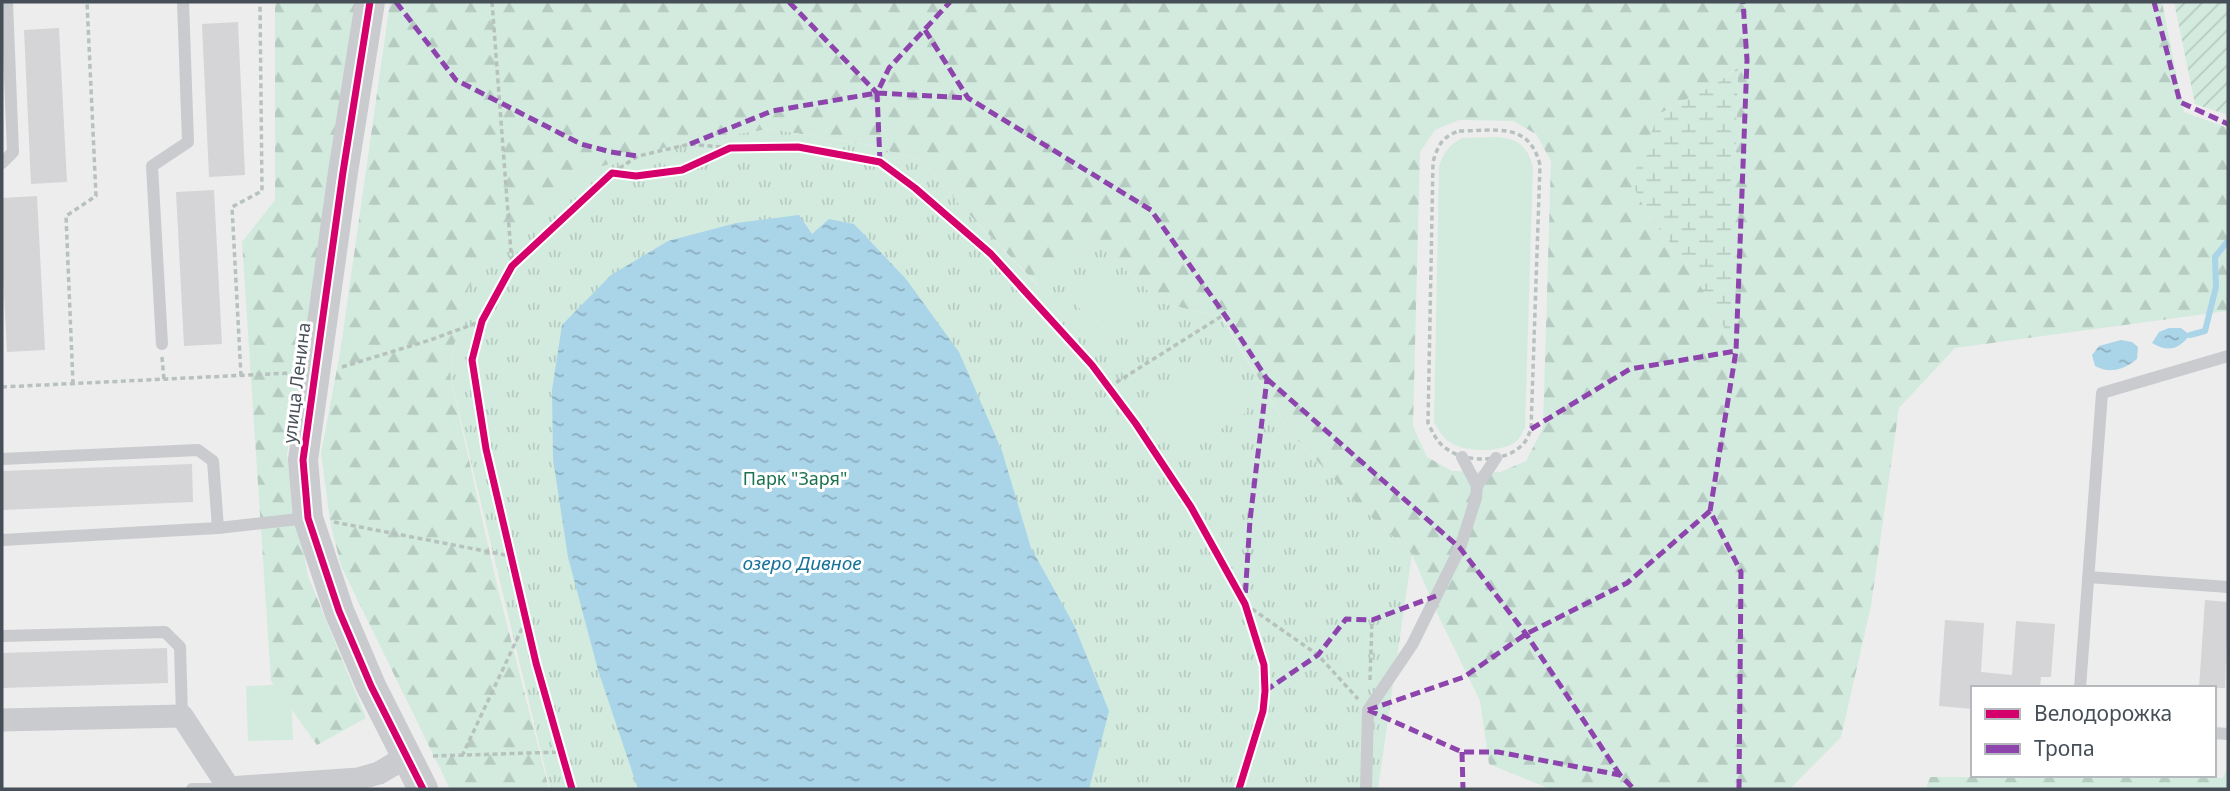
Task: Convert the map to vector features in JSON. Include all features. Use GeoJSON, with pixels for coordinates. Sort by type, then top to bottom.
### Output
{"type":"FeatureCollection","features":[{"type":"Feature","properties":{"kind":"street","name":"улица Ленина"},"geometry":{"type":"LineString","coordinates":[[370,2],[303,460],[308,518],[339,611],[371,686],[424,789]]}},
{"type":"Feature","properties":{"kind":"street"},"geometry":{"type":"LineString","coordinates":[[2,720],[182,716],[230,788],[358,779],[379,772],[407,757]]}},
{"type":"Feature","properties":{"kind":"lane"},"geometry":{"type":"LineString","coordinates":[[2,163],[13,152],[7,2]]}},
{"type":"Feature","properties":{"kind":"lane"},"geometry":{"type":"LineString","coordinates":[[162,344],[152,166],[188,142],[183,2]]}},
{"type":"Feature","properties":{"kind":"lane"},"geometry":{"type":"LineString","coordinates":[[2080,686],[2102,393],[2228,356]]}},
{"type":"Feature","properties":{"kind":"lane"},"geometry":{"type":"LineString","coordinates":[[2,459],[198,450],[213,461],[218,528]]}},
{"type":"Feature","properties":{"kind":"lane"},"geometry":{"type":"LineString","coordinates":[[1462,457],[1477,486]]}},
{"type":"Feature","properties":{"kind":"lane"},"geometry":{"type":"LineString","coordinates":[[1366,789],[1368,710],[1412,645],[1460,548],[1476,498],[1477,486],[1496,458]]}},
{"type":"Feature","properties":{"kind":"lane"},"geometry":{"type":"LineString","coordinates":[[2,540],[218,528],[308,518]]}},
{"type":"Feature","properties":{"kind":"lane"},"geometry":{"type":"LineString","coordinates":[[2088,577],[2228,587]]}},
{"type":"Feature","properties":{"kind":"lane"},"geometry":{"type":"LineString","coordinates":[[2,636],[165,632],[180,647],[182,716]]}},
{"type":"Feature","properties":{"kind":"lane"},"geometry":{"type":"LineString","coordinates":[[192,789],[230,788]]}},
{"type":"Feature","properties":{"kind":"path"},"geometry":{"type":"LineString","coordinates":[[73,384],[66,216],[96,195],[87,2]]}},
{"type":"Feature","properties":{"kind":"path"},"geometry":{"type":"LineString","coordinates":[[242,376],[232,207],[262,191],[260,2]]}},
{"type":"Feature","properties":{"kind":"path"},"geometry":{"type":"LineString","coordinates":[[492,2],[512,266]]}},
{"type":"Feature","properties":{"kind":"path"},"geometry":{"type":"LineString","coordinates":[[1459,131],[1516,131],[1528,138],[1536,150],[1540,165],[1531,429],[1524,444],[1512,453],[1496,458],[1462,457],[1446,449],[1434,437],[1428,423],[1433,162],[1437,147],[1446,136],[1459,131]]}},
{"type":"Feature","properties":{"kind":"path"},"geometry":{"type":"LineString","coordinates":[[602,181],[638,156],[690,144],[741,148]]}},
{"type":"Feature","properties":{"kind":"path"},"geometry":{"type":"LineString","coordinates":[[718,153],[730,148]]}},
{"type":"Feature","properties":{"kind":"path"},"geometry":{"type":"LineString","coordinates":[[612,173],[624,174]]}},
{"type":"Feature","properties":{"kind":"path"},"geometry":{"type":"LineString","coordinates":[[506,277],[522,256]]}},
{"type":"Feature","properties":{"kind":"path"},"geometry":{"type":"LineString","coordinates":[[479,334],[488,310]]}},
{"type":"Feature","properties":{"kind":"path"},"geometry":{"type":"LineString","coordinates":[[1109,387],[1225,314]]}},
{"type":"Feature","properties":{"kind":"path"},"geometry":{"type":"LineString","coordinates":[[342,367],[482,321]]}},
{"type":"Feature","properties":{"kind":"path"},"geometry":{"type":"LineString","coordinates":[[162,344],[164,380]]}},
{"type":"Feature","properties":{"kind":"path"},"geometry":{"type":"LineString","coordinates":[[2,387],[299,373]]}},
{"type":"Feature","properties":{"kind":"path"},"geometry":{"type":"LineString","coordinates":[[1100,376],[1116,396]]}},
{"type":"Feature","properties":{"kind":"path"},"geometry":{"type":"LineString","coordinates":[[308,518],[384,530],[511,556]]}},
{"type":"Feature","properties":{"kind":"path"},"geometry":{"type":"LineString","coordinates":[[508,543],[514,569]]}},
{"type":"Feature","properties":{"kind":"path"},"geometry":{"type":"LineString","coordinates":[[1238,592],[1249,616]]}},
{"type":"Feature","properties":{"kind":"path"},"geometry":{"type":"LineString","coordinates":[[1245,604],[1318,655],[1368,710]]}},
{"type":"Feature","properties":{"kind":"path"},"geometry":{"type":"LineString","coordinates":[[523,607],[528,631]]}},
{"type":"Feature","properties":{"kind":"path"},"geometry":{"type":"LineString","coordinates":[[462,755],[526,620]]}},
{"type":"Feature","properties":{"kind":"path"},"geometry":{"type":"LineString","coordinates":[[1368,710],[1372,621]]}},
{"type":"Feature","properties":{"kind":"path"},"geometry":{"type":"LineString","coordinates":[[557,739],[563,761]]}},
{"type":"Feature","properties":{"kind":"path"},"geometry":{"type":"LineString","coordinates":[[407,757],[561,752]]}},
{"type":"Feature","properties":{"kind":"green space"},"geometry":{"type":"Polygon","coordinates":[[[275,2],[357,2],[287,455],[308,576],[366,718],[317,745],[271,681],[242,242],[275,200],[275,2]]]}},
{"type":"Feature","properties":{"kind":"green space"},"geometry":{"type":"Polygon","coordinates":[[[390,2],[2162,2],[2184,112],[2228,128],[2228,311],[1955,348],[1899,408],[1871,606],[1841,737],[1790,789],[1550,789],[1489,764],[1480,701],[1436,611],[1412,554],[1357,504],[1290,432],[1222,317],[1161,303],[1095,241],[1039,286],[957,202],[923,161],[869,145],[770,129],[685,142],[583,172],[460,302],[450,375],[497,585],[549,789],[450,789],[341,566],[330,521],[321,453],[340,353],[390,2]],[[1738,68],[1716,84],[1659,114],[1647,214],[1690,267],[1729,336],[1738,68]],[[1459,120],[1435,130],[1420,152],[1413,426],[1427,457],[1452,471],[1500,472],[1526,461],[1543,428],[1551,161],[1536,134],[1513,121],[1459,120]]]}},
{"type":"Feature","properties":{"kind":"green space"},"geometry":{"type":"Polygon","coordinates":[[[2174,2],[2228,2],[2228,115],[2195,104],[2174,2]]]}},
{"type":"Feature","properties":{"kind":"green space"},"geometry":{"type":"Polygon","coordinates":[[[1738,67],[1730,338],[1690,267],[1647,214],[1631,181],[1659,114],[1716,84],[1738,67]]]}},
{"type":"Feature","properties":{"kind":"green space","name":"Парк \"Заря\""},"geometry":{"type":"Polygon","coordinates":[[[770,129],[868,145],[923,161],[957,202],[1038,286],[1095,241],[1161,303],[1221,317],[1290,432],[1357,504],[1412,554],[1378,789],[550,789],[450,375],[460,302],[497,242],[583,172],[685,142],[770,129]]]}},
{"type":"Feature","properties":{"kind":"green space"},"geometry":{"type":"Polygon","coordinates":[[[1496,137],[1515,141],[1529,156],[1533,168],[1525,428],[1516,442],[1502,448],[1475,450],[1458,446],[1446,439],[1434,422],[1439,166],[1448,149],[1462,138],[1496,137]]]}},
{"type":"Feature","properties":{"kind":"green space"},"geometry":{"type":"Polygon","coordinates":[[[1101,268],[1144,315],[1112,344],[1069,297],[1101,268]]]}},
{"type":"Feature","properties":{"kind":"green space"},"geometry":{"type":"Polygon","coordinates":[[[1210,354],[1248,411],[1185,453],[1147,396],[1210,354]]]}},
{"type":"Feature","properties":{"kind":"green space"},"geometry":{"type":"Polygon","coordinates":[[[291,684],[293,740],[248,741],[246,686],[291,684]]]}},
{"type":"Feature","properties":{"kind":"green space"},"geometry":{"type":"Polygon","coordinates":[[[2228,765],[2228,789],[1926,789],[1930,777],[2223,778],[2228,765]]]}},
{"type":"Feature","properties":{"kind":"water","name":"озеро Дивное"},"geometry":{"type":"Polygon","coordinates":[[[799,215],[812,234],[829,219],[854,224],[906,279],[959,352],[1002,451],[1031,548],[1074,625],[1109,711],[1089,789],[638,789],[598,670],[568,557],[553,459],[552,390],[562,325],[611,275],[668,241],[736,223],[799,215]]]}},
{"type":"Feature","properties":{"kind":"water"},"geometry":{"type":"Polygon","coordinates":[[[2169,328],[2181,328],[2190,335],[2182,344],[2169,349],[2152,343],[2159,332],[2169,328]]]}},
{"type":"Feature","properties":{"kind":"water"},"geometry":{"type":"Polygon","coordinates":[[[2121,340],[2132,342],[2138,347],[2137,359],[2116,370],[2095,366],[2092,355],[2099,346],[2121,340]]]}},
{"type":"Feature","properties":{"kind":"building"},"geometry":{"type":"Polygon","coordinates":[[[238,22],[245,175],[209,177],[202,24],[238,22]]]}},
{"type":"Feature","properties":{"kind":"building"},"geometry":{"type":"Polygon","coordinates":[[[59,28],[67,182],[31,184],[24,30],[59,28]]]}},
{"type":"Feature","properties":{"kind":"building"},"geometry":{"type":"Polygon","coordinates":[[[214,190],[222,344],[184,346],[176,192],[214,190]]]}},
{"type":"Feature","properties":{"kind":"building"},"geometry":{"type":"Polygon","coordinates":[[[37,196],[45,350],[7,352],[2,198],[37,196]]]}},
{"type":"Feature","properties":{"kind":"building"},"geometry":{"type":"Polygon","coordinates":[[[192,464],[193,502],[2,510],[2,471],[192,464]]]}},
{"type":"Feature","properties":{"kind":"building"},"geometry":{"type":"Polygon","coordinates":[[[2205,600],[2228,602],[2225,688],[2199,686],[2205,600]]]}},
{"type":"Feature","properties":{"kind":"building"},"geometry":{"type":"Polygon","coordinates":[[[1945,620],[1984,623],[1981,672],[2012,675],[2016,621],[2055,624],[2051,677],[2041,677],[2040,686],[1971,686],[1971,709],[1939,706],[1945,620]]]}},
{"type":"Feature","properties":{"kind":"building"},"geometry":{"type":"Polygon","coordinates":[[[167,648],[168,683],[2,688],[2,653],[167,648]]]}},
{"type":"Feature","properties":{"kind":"waterway"},"geometry":{"type":"LineString","coordinates":[[2190,335],[2205,331],[2216,287],[2215,257],[2228,241]]}},
{"type":"Feature","properties":{"kind":"marked path"},"geometry":{"type":"LineString","coordinates":[[396,2],[456,80],[581,144],[638,156]]}},
{"type":"Feature","properties":{"kind":"marked path"},"geometry":{"type":"LineString","coordinates":[[789,2],[877,93]]}},
{"type":"Feature","properties":{"kind":"marked path"},"geometry":{"type":"LineString","coordinates":[[880,162],[877,93],[889,68],[950,2]]}},
{"type":"Feature","properties":{"kind":"marked path"},"geometry":{"type":"LineString","coordinates":[[1739,789],[1741,572],[1710,511],[1736,351],[1747,60],[1743,2]]}},
{"type":"Feature","properties":{"kind":"marked path"},"geometry":{"type":"LineString","coordinates":[[2154,2],[2180,102],[2228,124]]}},
{"type":"Feature","properties":{"kind":"marked path"},"geometry":{"type":"LineString","coordinates":[[925,30],[968,98],[1151,210],[1267,379],[1250,520],[1245,599]]}},
{"type":"Feature","properties":{"kind":"marked path"},"geometry":{"type":"LineString","coordinates":[[690,144],[772,111],[877,93],[968,98]]}},
{"type":"Feature","properties":{"kind":"marked path"},"geometry":{"type":"LineString","coordinates":[[1531,429],[1630,369],[1736,351]]}},
{"type":"Feature","properties":{"kind":"marked path"},"geometry":{"type":"LineString","coordinates":[[1267,379],[1460,548],[1526,634],[1620,775]]}},
{"type":"Feature","properties":{"kind":"marked path"},"geometry":{"type":"LineString","coordinates":[[1368,710],[1464,677],[1526,634],[1627,583],[1710,511]]}},
{"type":"Feature","properties":{"kind":"marked path"},"geometry":{"type":"LineString","coordinates":[[1265,691],[1318,655],[1346,619],[1372,620],[1436,596]]}},
{"type":"Feature","properties":{"kind":"marked path"},"geometry":{"type":"LineString","coordinates":[[1368,710],[1462,752],[1498,752],[1620,775],[1634,789]]}},
{"type":"Feature","properties":{"kind":"marked path"},"geometry":{"type":"LineString","coordinates":[[1462,752],[1463,789]]}},
{"type":"Feature","properties":{"kind":"cycle path"},"geometry":{"type":"LineString","coordinates":[[370,2],[343,172],[303,460],[308,518],[339,611],[371,686],[423,789]]}},
{"type":"Feature","properties":{"kind":"cycle path"},"geometry":{"type":"LineString","coordinates":[[572,789],[536,663],[486,449],[472,360],[482,321],[512,266],[612,173],[636,176],[682,170],[730,148],[798,147],[880,162],[915,188],[991,254],[1092,365],[1136,424],[1191,507],[1245,604],[1264,665],[1263,711],[1239,789]]}}]}
